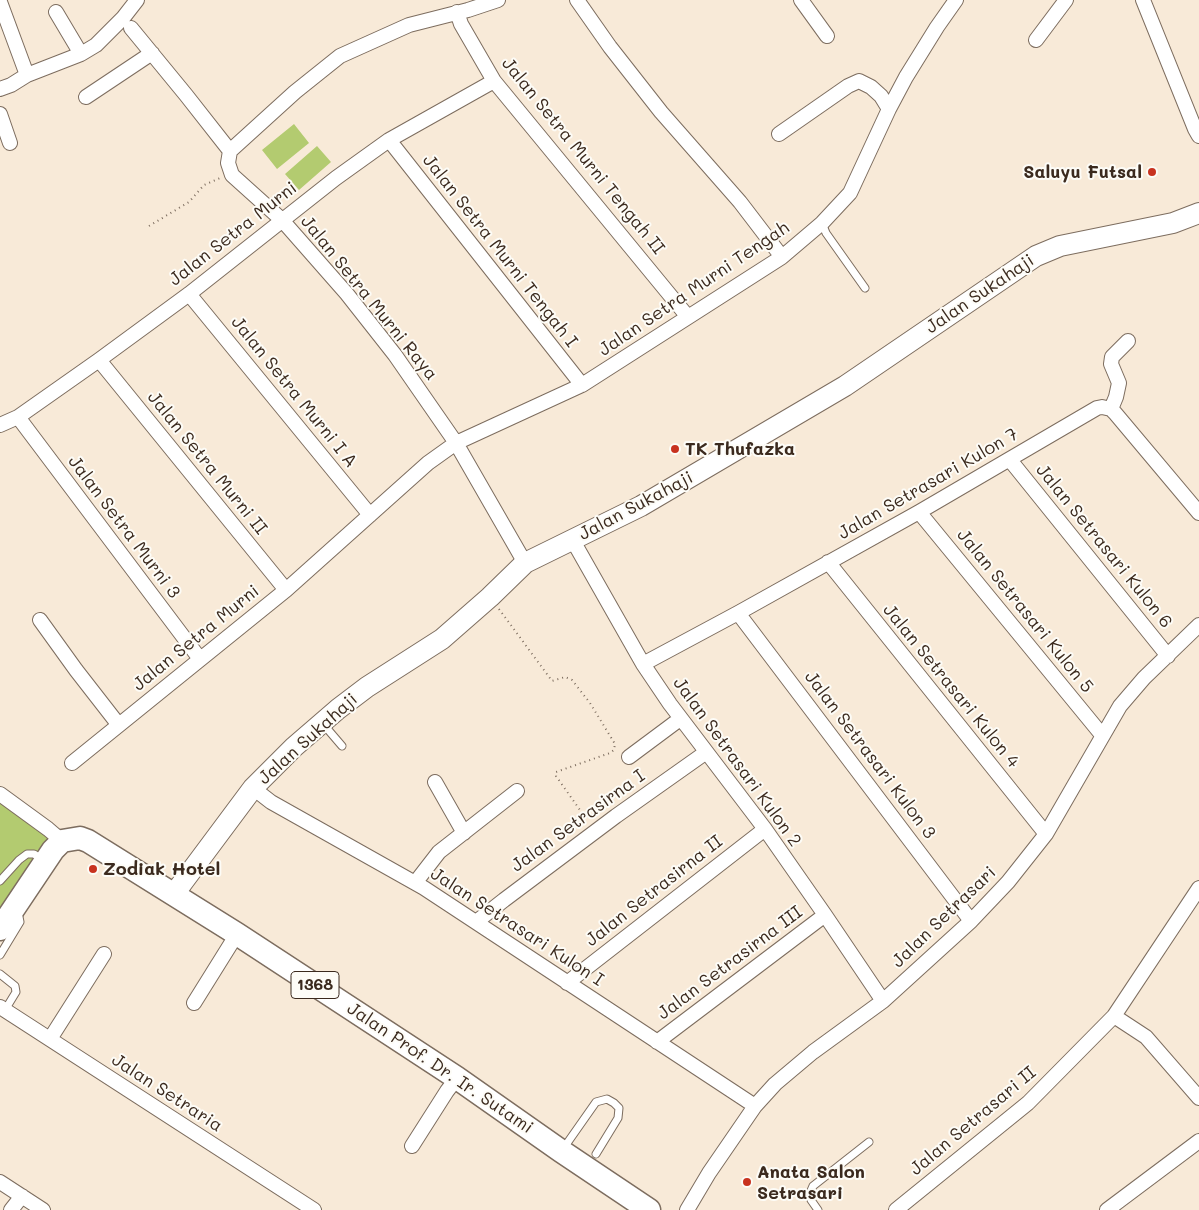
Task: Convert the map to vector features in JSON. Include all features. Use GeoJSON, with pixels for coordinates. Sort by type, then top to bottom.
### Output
{"type":"FeatureCollection","features":[{"type":"Feature","properties":{"kind":"main road","name":"Jalan Prof. Dr. Ir. Sutami"},"geometry":{"type":"LineString","coordinates":[[62,842],[74,839],[88,840],[237,934],[458,1078],[649,1210]]}},
{"type":"Feature","properties":{"kind":"main road"},"geometry":{"type":"LineString","coordinates":[[5,920],[45,860],[62,842]]}},
{"type":"Feature","properties":{"kind":"street"},"geometry":{"type":"LineString","coordinates":[[0,89],[81,54],[96,45],[137,0]]}},
{"type":"Feature","properties":{"kind":"street"},"geometry":{"type":"LineString","coordinates":[[232,175],[228,164],[230,151],[295,92],[340,56],[409,25],[498,0]]}},
{"type":"Feature","properties":{"kind":"street"},"geometry":{"type":"LineString","coordinates":[[577,0],[610,47],[661,112],[740,202],[782,257]]}},
{"type":"Feature","properties":{"kind":"street"},"geometry":{"type":"LineString","coordinates":[[801,0],[827,36]]}},
{"type":"Feature","properties":{"kind":"street","name":"Jalan Setra Murni Tengah"},"geometry":{"type":"LineString","coordinates":[[456,443],[582,385],[782,257],[822,223],[850,193],[889,109],[932,35],[956,0]]}},
{"type":"Feature","properties":{"kind":"street"},"geometry":{"type":"LineString","coordinates":[[1036,40],[1066,0]]}},
{"type":"Feature","properties":{"kind":"street"},"geometry":{"type":"LineString","coordinates":[[1142,0],[1194,129],[1199,136]]}},
{"type":"Feature","properties":{"kind":"street"},"geometry":{"type":"LineString","coordinates":[[0,2],[24,77]]}},
{"type":"Feature","properties":{"kind":"street"},"geometry":{"type":"LineString","coordinates":[[56,12],[81,54]]}},
{"type":"Feature","properties":{"kind":"street","name":"Jalan Setra Murni Tengah II"},"geometry":{"type":"LineString","coordinates":[[457,12],[461,24],[494,80],[688,317]]}},
{"type":"Feature","properties":{"kind":"street"},"geometry":{"type":"LineString","coordinates":[[0,20],[24,77]]}},
{"type":"Feature","properties":{"kind":"street"},"geometry":{"type":"LineString","coordinates":[[131,28],[230,151]]}},
{"type":"Feature","properties":{"kind":"street"},"geometry":{"type":"LineString","coordinates":[[86,96],[152,53]]}},
{"type":"Feature","properties":{"kind":"street","name":"Jalan Setra Murni"},"geometry":{"type":"LineString","coordinates":[[0,425],[18,417],[99,360],[189,294],[282,220],[389,140],[494,80]]}},
{"type":"Feature","properties":{"kind":"street"},"geometry":{"type":"LineString","coordinates":[[779,134],[848,86],[859,81],[871,87],[881,96],[889,109]]}},
{"type":"Feature","properties":{"kind":"street"},"geometry":{"type":"LineString","coordinates":[[0,114],[10,143]]}},
{"type":"Feature","properties":{"kind":"street","name":"Jalan Setra Murni Tengah I"},"geometry":{"type":"LineString","coordinates":[[389,140],[582,385]]}},
{"type":"Feature","properties":{"kind":"street","name":"Jalan Setra Murni Raya"},"geometry":{"type":"LineString","coordinates":[[232,175],[282,220],[346,294],[395,355],[456,443],[525,563]]}},
{"type":"Feature","properties":{"kind":"street","name":"Jalan Sukahaji"},"geometry":{"type":"LineString","coordinates":[[174,894],[253,788],[294,747],[367,687],[429,648],[490,597],[525,563],[641,506],[845,386],[1036,256],[1060,246],[1173,223],[1199,213]]}},
{"type":"Feature","properties":{"kind":"street","name":"Jalan Setra Murni I A"},"geometry":{"type":"LineString","coordinates":[[189,294],[370,515]]}},
{"type":"Feature","properties":{"kind":"street"},"geometry":{"type":"LineString","coordinates":[[1128,341],[1112,357],[1111,364],[1119,383],[1111,409],[1199,513]]}},
{"type":"Feature","properties":{"kind":"street","name":"Jalan Setra Murni II"},"geometry":{"type":"LineString","coordinates":[[99,360],[286,590]]}},
{"type":"Feature","properties":{"kind":"street","name":"Jalan Setrasari Kulon 7"},"geometry":{"type":"LineString","coordinates":[[643,664],[919,512],[1097,408],[1111,409]]}},
{"type":"Feature","properties":{"kind":"street","name":"Jalan Setra Murni 3"},"geometry":{"type":"LineString","coordinates":[[18,417],[200,658]]}},
{"type":"Feature","properties":{"kind":"street","name":"Jalan Setra Murni"},"geometry":{"type":"LineString","coordinates":[[72,763],[286,590],[428,463],[456,443]]}},
{"type":"Feature","properties":{"kind":"street","name":"Jalan Setrasari Kulon 6"},"geometry":{"type":"LineString","coordinates":[[1010,460],[1168,656]]}},
{"type":"Feature","properties":{"kind":"street","name":"Jalan Setrasari Kulon 5"},"geometry":{"type":"LineString","coordinates":[[919,512],[1102,735]]}},
{"type":"Feature","properties":{"kind":"street","name":"Jalan Setrasari Kulon 2"},"geometry":{"type":"LineString","coordinates":[[572,539],[643,664],[680,719],[765,830],[883,1001]]}},
{"type":"Feature","properties":{"kind":"street","name":"Jalan Setrasari Kulon 4"},"geometry":{"type":"LineString","coordinates":[[828,562],[1046,834]]}},
{"type":"Feature","properties":{"kind":"street","name":"Jalan Setrasari Kulon 3"},"geometry":{"type":"LineString","coordinates":[[738,613],[971,920]]}},
{"type":"Feature","properties":{"kind":"street"},"geometry":{"type":"LineString","coordinates":[[40,620],[118,724]]}},
{"type":"Feature","properties":{"kind":"street","name":"Jalan Setrasari"},"geometry":{"type":"LineString","coordinates":[[687,1210],[710,1172],[755,1106],[775,1084],[800,1062],[883,1001],[971,920],[1008,882],[1046,834],[1120,706],[1144,678],[1199,625]]}},
{"type":"Feature","properties":{"kind":"street"},"geometry":{"type":"LineString","coordinates":[[629,757],[680,719]]}},
{"type":"Feature","properties":{"kind":"street","name":"Jalan Setrasirna I"},"geometry":{"type":"LineString","coordinates":[[476,922],[595,832],[705,753]]}},
{"type":"Feature","properties":{"kind":"street"},"geometry":{"type":"LineString","coordinates":[[435,782],[464,832]]}},
{"type":"Feature","properties":{"kind":"street","name":"Jalan Setrasari Kulon I"},"geometry":{"type":"LineString","coordinates":[[253,788],[271,802],[415,883],[755,1106]]}},
{"type":"Feature","properties":{"kind":"street"},"geometry":{"type":"LineString","coordinates":[[415,883],[440,852],[517,791]]}},
{"type":"Feature","properties":{"kind":"street"},"geometry":{"type":"LineString","coordinates":[[0,794],[48,829],[62,842]]}},
{"type":"Feature","properties":{"kind":"street","name":"Jalan Setrasirna II"},"geometry":{"type":"LineString","coordinates":[[567,983],[765,830]]}},
{"type":"Feature","properties":{"kind":"street","name":"Jalan Setrasari II"},"geometry":{"type":"LineString","coordinates":[[896,1210],[1028,1103],[1114,1016],[1194,905],[1199,888]]}},
{"type":"Feature","properties":{"kind":"street","name":"Jalan Setrasirna III"},"geometry":{"type":"LineString","coordinates":[[657,1042],[825,915]]}},
{"type":"Feature","properties":{"kind":"street"},"geometry":{"type":"LineString","coordinates":[[194,1003],[237,934]]}},
{"type":"Feature","properties":{"kind":"street"},"geometry":{"type":"LineString","coordinates":[[50,1039],[104,954]]}},
{"type":"Feature","properties":{"kind":"street","name":"Jalan Setraria"},"geometry":{"type":"LineString","coordinates":[[2,1008],[314,1210]]}},
{"type":"Feature","properties":{"kind":"street"},"geometry":{"type":"LineString","coordinates":[[1114,1016],[1146,1037],[1199,1098]]}},
{"type":"Feature","properties":{"kind":"street"},"geometry":{"type":"LineString","coordinates":[[412,1146],[447,1091],[458,1078]]}},
{"type":"Feature","properties":{"kind":"street"},"geometry":{"type":"LineString","coordinates":[[1107,1210],[1199,1141]]}},
{"type":"Feature","properties":{"kind":"street"},"geometry":{"type":"LineString","coordinates":[[0,1182],[43,1210]]}},
{"type":"Feature","properties":{"kind":"street"},"geometry":{"type":"LineString","coordinates":[[12,1210],[22,1196]]}},
{"type":"Feature","properties":{"kind":"lane"},"geometry":{"type":"LineString","coordinates":[[822,223],[826,233],[865,288]]}},
{"type":"Feature","properties":{"kind":"lane"},"geometry":{"type":"LineString","coordinates":[[322,723],[342,746]]}},
{"type":"Feature","properties":{"kind":"lane"},"geometry":{"type":"LineString","coordinates":[[0,881],[27,854],[34,854],[45,860]]}},
{"type":"Feature","properties":{"kind":"lane"},"geometry":{"type":"LineString","coordinates":[[0,956],[20,922],[19,917],[5,920]]}},
{"type":"Feature","properties":{"kind":"lane"},"geometry":{"type":"LineString","coordinates":[[0,974],[15,986],[16,992],[2,1008]]}},
{"type":"Feature","properties":{"kind":"lane"},"geometry":{"type":"LineString","coordinates":[[562,1151],[596,1102],[607,1099],[619,1108],[618,1118],[596,1154]]}},
{"type":"Feature","properties":{"kind":"lane"},"geometry":{"type":"LineString","coordinates":[[818,1210],[811,1200],[810,1193],[813,1186],[869,1142]]}},
{"type":"Feature","properties":{"kind":"path"},"geometry":{"type":"LineString","coordinates":[[149,226],[189,202],[204,185],[218,178],[232,175]]}},
{"type":"Feature","properties":{"kind":"path"},"geometry":{"type":"LineString","coordinates":[[490,597],[552,681],[565,676],[572,680],[590,703],[615,744],[614,750],[610,753],[556,772],[556,776],[595,832]]}},
{"type":"Feature","properties":{"kind":"green space"},"geometry":{"type":"Polygon","coordinates":[[[294,124],[309,143],[277,169],[262,150],[294,124]]]}},
{"type":"Feature","properties":{"kind":"green space"},"geometry":{"type":"Polygon","coordinates":[[[317,146],[331,162],[299,190],[285,174],[317,146]]]}},
{"type":"Feature","properties":{"kind":"green space"},"geometry":{"type":"Polygon","coordinates":[[[0,798],[54,835],[0,916],[0,798]]]}},
{"type":"Feature","properties":{"kind":"place","name":"Saluyu Futsal"},"geometry":{"type":"Point","coordinates":[1152,172]}},
{"type":"Feature","properties":{"kind":"place","name":"TK Thufazka"},"geometry":{"type":"Point","coordinates":[675,449]}},
{"type":"Feature","properties":{"kind":"place","name":"Zodiak Hotel"},"geometry":{"type":"Point","coordinates":[93,869]}},
{"type":"Feature","properties":{"kind":"place","name":"Anata Salon Setrasari"},"geometry":{"type":"Point","coordinates":[747,1182]}}]}
